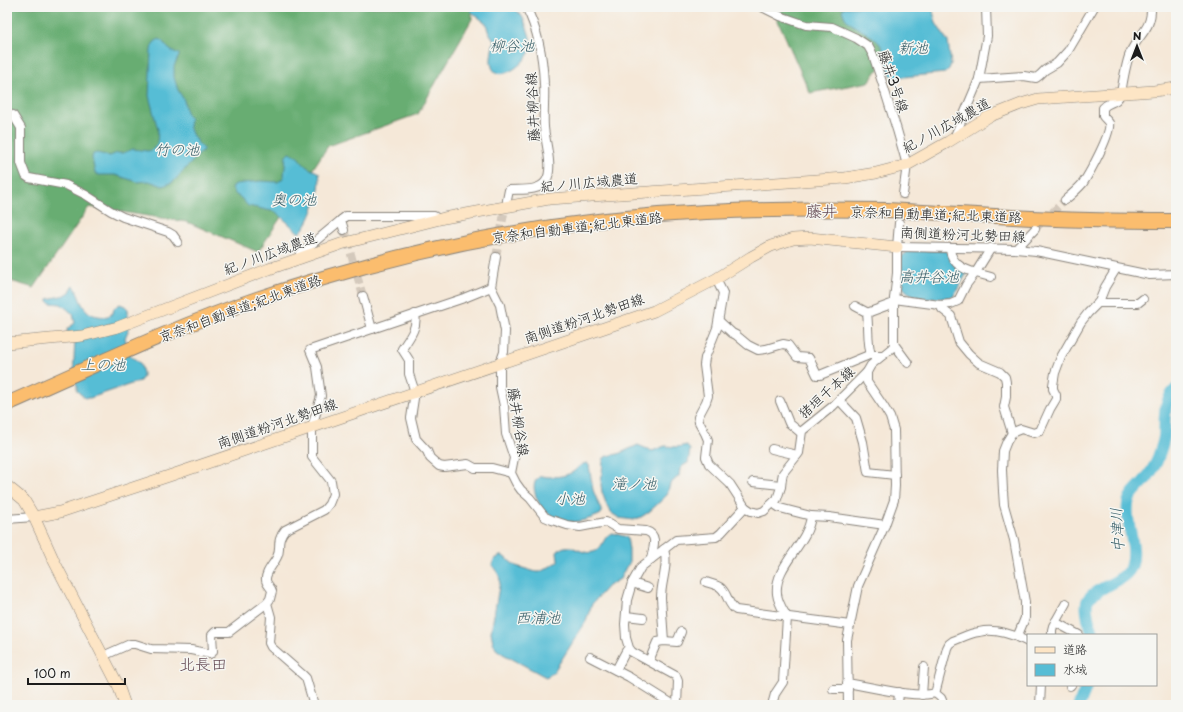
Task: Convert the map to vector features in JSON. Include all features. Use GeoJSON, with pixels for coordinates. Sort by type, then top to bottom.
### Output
{"type":"FeatureCollection","features":[{"type":"Feature","properties":{"kind":"highway","name":"京奈和自動車道;紀北東道路"},"geometry":{"type":"LineString","coordinates":[[7,404],[138,346],[254,300],[306,283],[411,254],[524,231],[642,217],[703,212],[763,210],[888,210],[1014,217],[1176,221]]}},
{"type":"Feature","properties":{"kind":"street","name":"藤井柳谷線"},"geometry":{"type":"LineString","coordinates":[[507,200],[509,190],[539,188],[546,182],[549,168],[544,127],[544,84],[542,66],[533,23],[526,7]]}},
{"type":"Feature","properties":{"kind":"street","name":"藤井3号線"},"geometry":{"type":"LineString","coordinates":[[762,7],[780,16],[806,25],[832,27],[856,38],[868,46],[873,55],[882,82],[907,165]]}},
{"type":"Feature","properties":{"kind":"street"},"geometry":{"type":"LineString","coordinates":[[954,138],[979,79],[988,41],[986,7]]}},
{"type":"Feature","properties":{"kind":"street"},"geometry":{"type":"LineString","coordinates":[[979,79],[1024,76],[1036,78],[1045,70],[1057,63],[1068,51],[1094,7]]}},
{"type":"Feature","properties":{"kind":"street"},"geometry":{"type":"LineString","coordinates":[[1065,200],[1082,184],[1098,158],[1109,125],[1103,116],[1103,108],[1105,105],[1116,101],[1122,93],[1130,52],[1149,24],[1151,7]]}},
{"type":"Feature","properties":{"kind":"street","name":"紀ノ川広域農道"},"geometry":{"type":"LineString","coordinates":[[7,343],[82,336],[118,327],[299,258],[341,244],[438,219],[549,199],[845,178],[876,173],[907,165],[988,117],[1038,99],[1154,91],[1176,88]]}},
{"type":"Feature","properties":{"kind":"street"},"geometry":{"type":"LineString","coordinates":[[7,114],[13,116],[21,128],[22,163],[26,176],[29,178],[66,185],[123,218],[168,232],[173,235],[178,242]]}},
{"type":"Feature","properties":{"kind":"street"},"geometry":{"type":"LineString","coordinates":[[903,194],[907,165]]}},
{"type":"Feature","properties":{"kind":"street"},"geometry":{"type":"LineString","coordinates":[[299,258],[300,254],[346,216],[434,216],[438,219]]}},
{"type":"Feature","properties":{"kind":"street"},"geometry":{"type":"LineString","coordinates":[[341,220],[344,230]]}},
{"type":"Feature","properties":{"kind":"street"},"geometry":{"type":"LineString","coordinates":[[899,224],[894,301],[894,344],[908,363]]}},
{"type":"Feature","properties":{"kind":"street"},"geometry":{"type":"LineString","coordinates":[[1016,249],[1035,229]]}},
{"type":"Feature","properties":{"kind":"street","name":"南側道粉河北勢田線"},"geometry":{"type":"LineString","coordinates":[[7,519],[34,517],[68,509],[312,428],[654,310],[716,279],[750,257],[771,246],[793,239],[810,238],[897,247],[1016,249],[1036,251],[1150,275],[1176,274]]}},
{"type":"Feature","properties":{"kind":"street"},"geometry":{"type":"LineString","coordinates":[[950,248],[950,255],[955,263],[966,270],[991,277]]}},
{"type":"Feature","properties":{"kind":"street"},"geometry":{"type":"LineString","coordinates":[[868,313],[894,301],[940,305],[951,304],[958,301],[966,285],[991,248]]}},
{"type":"Feature","properties":{"kind":"street"},"geometry":{"type":"LineString","coordinates":[[103,656],[130,644],[151,649],[191,650],[210,654],[214,651],[212,635],[215,632],[229,632],[267,603],[270,599],[272,591],[266,580],[266,576],[278,555],[278,542],[282,533],[324,510],[330,504],[333,494],[331,482],[312,457],[312,428],[321,396],[317,367],[310,350],[464,298],[491,287],[496,257]]}},
{"type":"Feature","properties":{"kind":"street"},"geometry":{"type":"LineString","coordinates":[[1019,638],[1018,635],[1025,618],[1025,597],[1014,540],[1004,505],[1002,491],[1003,451],[1012,434],[1021,430],[1034,433],[1040,431],[1056,399],[1053,385],[1057,366],[1081,322],[1098,303],[1105,287],[1116,269]]}},
{"type":"Feature","properties":{"kind":"street"},"geometry":{"type":"LineString","coordinates":[[716,279],[723,293],[717,328],[705,358],[704,365],[708,396],[698,416],[699,422],[708,440],[706,457],[709,464],[730,484],[745,507],[751,511],[758,513],[774,502],[780,508],[811,516],[885,525]]}},
{"type":"Feature","properties":{"kind":"street","name":"藤井柳谷線"},"geometry":{"type":"LineString","coordinates":[[491,287],[500,306],[505,331],[504,352],[500,363],[500,387],[504,406],[506,434],[514,458],[511,473],[516,483],[545,517],[552,520],[567,525],[580,527],[606,522],[618,529],[650,532],[655,539],[651,559]]}},
{"type":"Feature","properties":{"kind":"street"},"geometry":{"type":"LineString","coordinates":[[363,296],[372,329]]}},
{"type":"Feature","properties":{"kind":"street"},"geometry":{"type":"LineString","coordinates":[[1098,303],[1138,303],[1143,299]]}},
{"type":"Feature","properties":{"kind":"street"},"geometry":{"type":"LineString","coordinates":[[940,305],[942,309],[951,316],[959,342],[964,348],[979,363],[1000,372],[1005,377],[1006,397],[1004,408],[1012,434]]}},
{"type":"Feature","properties":{"kind":"street"},"geometry":{"type":"LineString","coordinates":[[855,306],[868,313]]}},
{"type":"Feature","properties":{"kind":"street"},"geometry":{"type":"LineString","coordinates":[[868,313],[869,346],[871,355]]}},
{"type":"Feature","properties":{"kind":"street"},"geometry":{"type":"LineString","coordinates":[[415,314],[416,324],[411,335],[402,348],[409,360],[409,374],[415,392],[412,418],[416,440],[427,451],[430,458],[439,466],[453,466],[469,460],[475,468],[492,468],[511,473]]}},
{"type":"Feature","properties":{"kind":"street"},"geometry":{"type":"LineString","coordinates":[[718,320],[732,333],[748,345],[758,350],[788,343],[793,354],[797,357],[808,358],[816,376],[869,355],[883,355]]}},
{"type":"Feature","properties":{"kind":"street","name":"猪垣千本線"},"geometry":{"type":"LineString","coordinates":[[774,502],[777,499],[783,473],[799,453],[802,431],[839,400],[867,372],[871,365],[893,347],[894,344]]}},
{"type":"Feature","properties":{"kind":"street"},"geometry":{"type":"LineString","coordinates":[[848,705],[847,640],[858,586],[885,525],[894,500],[894,430],[890,417],[884,406],[867,382],[867,372]]}},
{"type":"Feature","properties":{"kind":"street"},"geometry":{"type":"LineString","coordinates":[[839,400],[856,418],[863,442],[868,472],[895,475]]}},
{"type":"Feature","properties":{"kind":"street"},"geometry":{"type":"LineString","coordinates":[[780,401],[789,423],[802,433]]}},
{"type":"Feature","properties":{"kind":"street"},"geometry":{"type":"LineString","coordinates":[[772,449],[797,455]]}},
{"type":"Feature","properties":{"kind":"street"},"geometry":{"type":"LineString","coordinates":[[753,482],[781,485]]}},
{"type":"Feature","properties":{"kind":"street"},"geometry":{"type":"LineString","coordinates":[[7,486],[24,500],[34,517],[54,561],[118,685],[125,705]]}},
{"type":"Feature","properties":{"kind":"street"},"geometry":{"type":"LineString","coordinates":[[590,657],[643,685],[675,705],[678,681],[676,676],[632,652],[629,648],[626,638],[626,616],[629,592],[632,583],[641,567],[676,540],[716,537],[745,507]]}},
{"type":"Feature","properties":{"kind":"street"},"geometry":{"type":"LineString","coordinates":[[772,705],[775,694],[783,682],[786,616],[777,594],[779,578],[791,555],[799,546],[810,523],[811,516]]}},
{"type":"Feature","properties":{"kind":"street"},"geometry":{"type":"LineString","coordinates":[[664,549],[666,564],[661,598],[664,641]]}},
{"type":"Feature","properties":{"kind":"street"},"geometry":{"type":"LineString","coordinates":[[706,582],[720,587],[733,608],[736,610],[850,625]]}},
{"type":"Feature","properties":{"kind":"street"},"geometry":{"type":"LineString","coordinates":[[632,583],[648,588]]}},
{"type":"Feature","properties":{"kind":"street"},"geometry":{"type":"LineString","coordinates":[[267,603],[271,621],[269,643],[271,647],[288,660],[306,678],[314,705]]}},
{"type":"Feature","properties":{"kind":"street"},"geometry":{"type":"LineString","coordinates":[[1052,634],[1055,622],[1066,603]]}},
{"type":"Feature","properties":{"kind":"street"},"geometry":{"type":"LineString","coordinates":[[626,616],[643,618]]}},
{"type":"Feature","properties":{"kind":"street"},"geometry":{"type":"LineString","coordinates":[[1055,622],[1076,634]]}},
{"type":"Feature","properties":{"kind":"street"},"geometry":{"type":"LineString","coordinates":[[935,692],[947,648],[953,641],[984,631],[1010,634],[1027,642]]}},
{"type":"Feature","properties":{"kind":"street"},"geometry":{"type":"LineString","coordinates":[[649,661],[657,642],[677,642],[681,632]]}},
{"type":"Feature","properties":{"kind":"street"},"geometry":{"type":"LineString","coordinates":[[616,670],[626,651]]}},
{"type":"Feature","properties":{"kind":"street"},"geometry":{"type":"LineString","coordinates":[[922,695],[924,667]]}},
{"type":"Feature","properties":{"kind":"street"},"geometry":{"type":"LineString","coordinates":[[833,688],[848,686],[922,695],[935,692]]}},
{"type":"Feature","properties":{"kind":"street"},"geometry":{"type":"LineString","coordinates":[[1040,686],[1040,705]]}},
{"type":"Feature","properties":{"kind":"street"},"geometry":{"type":"LineString","coordinates":[[898,705],[899,692]]}},
{"type":"Feature","properties":{"kind":"street"},"geometry":{"type":"LineString","coordinates":[[935,692],[941,698],[944,705]]}},
{"type":"Feature","properties":{"kind":"green space"},"geometry":{"type":"Polygon","coordinates":[[[7,7],[472,7],[472,19],[418,114],[328,146],[258,252],[187,222],[89,207],[34,288],[7,280],[7,7]]]}},
{"type":"Feature","properties":{"kind":"green space"},"geometry":{"type":"Polygon","coordinates":[[[772,7],[922,7],[869,82],[810,93],[772,7]]]}},
{"type":"Feature","properties":{"kind":"water","name":"柳谷池"},"geometry":{"type":"Polygon","coordinates":[[[469,7],[510,7],[519,13],[528,30],[531,46],[530,52],[521,64],[514,69],[501,74],[496,72],[492,67],[491,61],[494,40],[488,31],[486,23],[475,15],[469,7]]]}},
{"type":"Feature","properties":{"kind":"water","name":"新池"},"geometry":{"type":"Polygon","coordinates":[[[844,7],[932,7],[936,23],[948,42],[951,64],[949,69],[945,73],[893,78],[890,74],[882,47],[875,39],[854,26],[845,18],[842,10],[844,7]]]}},
{"type":"Feature","properties":{"kind":"water","name":"竹の池"},"geometry":{"type":"Polygon","coordinates":[[[160,39],[166,47],[179,54],[174,66],[174,77],[178,90],[184,100],[186,112],[190,119],[189,126],[192,134],[204,149],[173,182],[163,186],[149,181],[138,182],[115,175],[99,175],[95,173],[92,158],[93,154],[97,153],[110,156],[133,149],[148,151],[153,149],[157,144],[158,130],[149,96],[151,50],[154,43],[160,39]]]}},
{"type":"Feature","properties":{"kind":"water","name":"奥の池"},"geometry":{"type":"Polygon","coordinates":[[[289,153],[295,154],[307,167],[318,172],[320,181],[318,194],[309,219],[303,230],[299,233],[276,212],[248,206],[235,194],[232,189],[236,184],[260,181],[278,182],[284,176],[286,156],[289,153]]]}},
{"type":"Feature","properties":{"kind":"water","name":"高井谷池"},"geometry":{"type":"Polygon","coordinates":[[[908,250],[947,251],[967,273],[953,297],[931,299],[920,298],[909,293],[899,283],[900,257],[908,250]]]}},
{"type":"Feature","properties":{"kind":"water","name":"上の池"},"geometry":{"type":"Polygon","coordinates":[[[74,286],[84,307],[91,314],[104,317],[113,313],[114,308],[120,304],[128,309],[128,331],[125,338],[131,356],[140,363],[143,377],[140,381],[90,398],[85,398],[77,391],[77,385],[73,380],[75,339],[68,335],[67,329],[75,323],[73,314],[61,304],[50,303],[48,301],[48,299],[65,295],[70,292],[74,286]]]}},
{"type":"Feature","properties":{"kind":"water","name":"滝ノ池"},"geometry":{"type":"Polygon","coordinates":[[[638,445],[652,451],[665,446],[677,447],[687,445],[690,450],[688,463],[680,469],[679,476],[670,484],[667,495],[649,512],[633,520],[619,518],[610,512],[602,492],[601,485],[603,461],[607,456],[618,454],[638,445]]]}},
{"type":"Feature","properties":{"kind":"water","name":"小池"},"geometry":{"type":"Polygon","coordinates":[[[587,463],[589,465],[593,490],[601,510],[601,514],[580,521],[564,522],[543,511],[534,488],[537,479],[541,476],[553,477],[566,475],[573,472],[581,465],[587,463]]]}},
{"type":"Feature","properties":{"kind":"water","name":"西浦池"},"geometry":{"type":"Polygon","coordinates":[[[613,533],[627,537],[629,564],[620,579],[608,586],[592,604],[585,623],[553,673],[546,677],[496,649],[491,632],[500,581],[499,575],[492,565],[495,559],[503,556],[516,566],[540,572],[558,562],[557,552],[562,548],[572,547],[589,553],[597,551],[609,534],[613,533]]]}},
{"type":"Feature","properties":{"kind":"waterway","name":"中津川"},"geometry":{"type":"LineString","coordinates":[[1093,634],[1087,614],[1087,602],[1095,593],[1124,576],[1129,571],[1132,564],[1133,549],[1128,519],[1129,500],[1144,482],[1157,461],[1164,437],[1166,406],[1168,400],[1176,389]]}},
{"type":"Feature","properties":{"kind":"waterway","name":"中津川"},"geometry":{"type":"LineString","coordinates":[[1079,705],[1087,686]]}},
{"type":"Feature","properties":{"kind":"tunnel"},"geometry":{"type":"LineString","coordinates":[[899,223],[903,194]]}},
{"type":"Feature","properties":{"kind":"tunnel"},"geometry":{"type":"LineString","coordinates":[[1035,229],[1065,200]]}},
{"type":"Feature","properties":{"kind":"tunnel"},"geometry":{"type":"LineString","coordinates":[[496,257],[506,203]]}},
{"type":"Feature","properties":{"kind":"tunnel"},"geometry":{"type":"LineString","coordinates":[[344,230],[363,296]]}},
{"type":"Feature","properties":{"kind":"district","name":"藤井"},"geometry":{"type":"Point","coordinates":[822,210]}},
{"type":"Feature","properties":{"kind":"district","name":"北長田"},"geometry":{"type":"Point","coordinates":[203,663]}}]}
